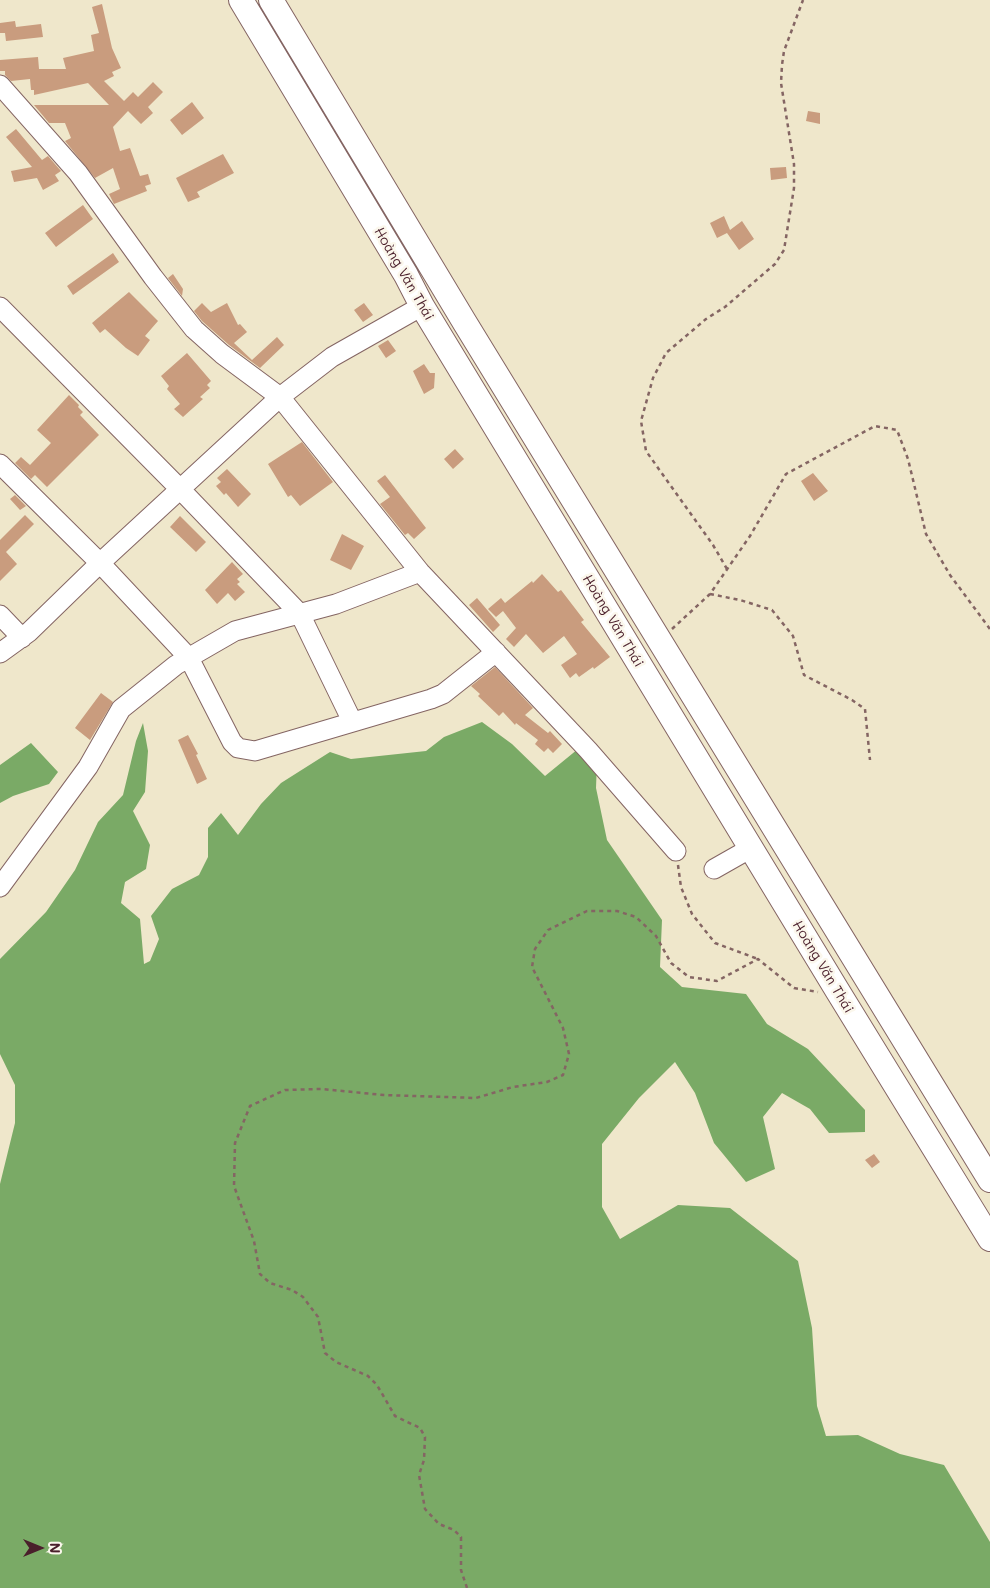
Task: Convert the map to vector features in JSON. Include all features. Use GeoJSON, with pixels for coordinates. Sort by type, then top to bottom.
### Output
{"type":"FeatureCollection","features":[{"type":"Feature","properties":{"kind":"main road","name":"Hoàng Văn Thái"},"geometry":{"type":"LineString","coordinates":[[241,0],[406,275],[422,306],[837,990],[990,1238]]}},
{"type":"Feature","properties":{"kind":"main road","name":"Hoàng Văn Thái"},"geometry":{"type":"LineString","coordinates":[[271,0],[446,291],[990,1180]]}},
{"type":"Feature","properties":{"kind":"main road"},"geometry":{"type":"LineString","coordinates":[[422,306],[446,291]]}},
{"type":"Feature","properties":{"kind":"street"},"geometry":{"type":"LineString","coordinates":[[0,85],[78,173],[153,277],[194,329],[222,354],[280,397],[420,572],[588,750],[676,851]]}},
{"type":"Feature","properties":{"kind":"street"},"geometry":{"type":"LineString","coordinates":[[0,653],[29,632],[100,563],[280,397],[332,357],[422,306]]}},
{"type":"Feature","properties":{"kind":"street"},"geometry":{"type":"LineString","coordinates":[[0,307],[180,489],[300,614],[352,721]]}},
{"type":"Feature","properties":{"kind":"street"},"geometry":{"type":"LineString","coordinates":[[0,464],[100,563],[189,658],[232,742],[238,748],[255,751],[431,699],[443,694],[496,652]]}},
{"type":"Feature","properties":{"kind":"street"},"geometry":{"type":"LineString","coordinates":[[0,888],[88,767],[121,708],[176,665],[234,631],[336,604],[420,572]]}},
{"type":"Feature","properties":{"kind":"street"},"geometry":{"type":"LineString","coordinates":[[0,615],[22,638]]}},
{"type":"Feature","properties":{"kind":"street"},"geometry":{"type":"LineString","coordinates":[[714,869],[751,848]]}},
{"type":"Feature","properties":{"kind":"path"},"geometry":{"type":"LineString","coordinates":[[727,569],[713,545],[646,451],[641,421],[653,378],[666,353],[706,319],[725,307],[775,264],[784,250],[794,188],[793,156],[781,83],[782,65],[784,51],[803,0]]}},
{"type":"Feature","properties":{"kind":"path"},"geometry":{"type":"LineString","coordinates":[[660,640],[710,594],[750,536],[786,474],[830,452],[875,426],[897,430],[908,459],[926,534],[950,575],[990,629]]}},
{"type":"Feature","properties":{"kind":"path"},"geometry":{"type":"LineString","coordinates":[[710,594],[740,600],[772,610],[793,636],[804,675],[852,700],[865,709],[870,760]]}},
{"type":"Feature","properties":{"kind":"path"},"geometry":{"type":"LineString","coordinates":[[676,851],[681,887],[692,914],[715,942],[758,958],[794,988],[823,993],[837,990]]}},
{"type":"Feature","properties":{"kind":"path"},"geometry":{"type":"LineString","coordinates":[[468,1588],[461,1570],[461,1537],[454,1530],[439,1524],[425,1509],[419,1475],[424,1460],[425,1437],[420,1428],[396,1416],[377,1385],[368,1376],[336,1362],[325,1353],[318,1317],[303,1297],[292,1290],[270,1283],[260,1274],[254,1241],[234,1186],[234,1143],[250,1106],[284,1090],[321,1089],[384,1095],[476,1098],[512,1087],[547,1082],[563,1075],[569,1054],[562,1028],[532,967],[535,950],[548,930],[587,911],[617,911],[636,917],[656,936],[671,963],[690,977],[717,981],[758,958]]}},
{"type":"Feature","properties":{"kind":"green space"},"geometry":{"type":"Polygon","coordinates":[[[482,722],[512,744],[545,776],[578,749],[597,761],[596,788],[607,840],[662,920],[660,967],[682,987],[746,994],[767,1024],[808,1049],[865,1110],[865,1132],[829,1133],[810,1109],[782,1093],[763,1117],[775,1169],[746,1182],[714,1143],[695,1093],[675,1062],[639,1098],[602,1144],[602,1207],[620,1239],[678,1205],[730,1208],[798,1261],[812,1328],[817,1406],[826,1436],[858,1435],[900,1454],[944,1465],[990,1542],[990,1588],[0,1588],[0,1184],[15,1123],[15,1085],[0,1054],[0,959],[46,912],[75,870],[98,822],[123,795],[136,741],[143,723],[148,751],[145,792],[133,811],[150,845],[146,869],[125,882],[121,903],[140,919],[144,964],[150,961],[159,939],[151,916],[172,889],[199,875],[208,857],[208,828],[221,813],[238,835],[261,804],[281,783],[330,752],[351,759],[426,751],[444,737],[482,722]]]}},
{"type":"Feature","properties":{"kind":"green space"},"geometry":{"type":"Polygon","coordinates":[[[31,743],[58,772],[49,784],[13,796],[0,803],[0,765],[31,743]]]}},
{"type":"Feature","properties":{"kind":"building"},"geometry":{"type":"Polygon","coordinates":[[[102,4],[112,48],[121,68],[112,72],[114,76],[104,81],[124,101],[133,92],[138,97],[153,82],[163,92],[148,107],[153,113],[141,124],[128,111],[113,127],[120,151],[130,148],[140,176],[148,174],[151,184],[145,186],[147,191],[114,204],[109,194],[120,189],[113,168],[95,178],[65,141],[71,138],[65,123],[49,123],[34,105],[109,105],[88,83],[34,95],[34,90],[31,90],[30,79],[11,81],[5,75],[5,71],[0,71],[0,60],[38,57],[39,69],[66,69],[63,58],[94,51],[91,35],[99,33],[92,7],[102,4]]]}},
{"type":"Feature","properties":{"kind":"building"},"geometry":{"type":"Polygon","coordinates":[[[15,21],[16,27],[41,24],[43,37],[6,41],[5,33],[0,33],[0,23],[15,21]]]}},
{"type":"Feature","properties":{"kind":"building"},"geometry":{"type":"Polygon","coordinates":[[[192,102],[204,118],[182,135],[170,120],[192,102]]]}},
{"type":"Feature","properties":{"kind":"building"},"geometry":{"type":"Polygon","coordinates":[[[808,111],[820,113],[820,124],[806,121],[808,111]]]}},
{"type":"Feature","properties":{"kind":"building"},"geometry":{"type":"Polygon","coordinates":[[[16,129],[42,160],[48,156],[61,171],[55,175],[59,181],[43,190],[37,178],[14,182],[11,171],[32,167],[6,137],[16,129]]]}},
{"type":"Feature","properties":{"kind":"building"},"geometry":{"type":"Polygon","coordinates":[[[223,154],[234,173],[197,192],[200,197],[188,202],[176,178],[223,154]]]}},
{"type":"Feature","properties":{"kind":"building"},"geometry":{"type":"Polygon","coordinates":[[[786,167],[787,178],[771,180],[770,168],[786,167]]]}},
{"type":"Feature","properties":{"kind":"building"},"geometry":{"type":"Polygon","coordinates":[[[83,205],[93,219],[56,247],[45,233],[83,205]]]}},
{"type":"Feature","properties":{"kind":"building"},"geometry":{"type":"Polygon","coordinates":[[[724,216],[730,230],[742,221],[754,239],[739,250],[727,233],[717,238],[710,223],[724,216]]]}},
{"type":"Feature","properties":{"kind":"building"},"geometry":{"type":"Polygon","coordinates":[[[113,253],[119,262],[73,295],[67,286],[113,253]]]}},
{"type":"Feature","properties":{"kind":"building"},"geometry":{"type":"Polygon","coordinates":[[[173,274],[183,289],[182,296],[168,278],[173,274]]]}},
{"type":"Feature","properties":{"kind":"building"},"geometry":{"type":"Polygon","coordinates":[[[129,292],[158,321],[145,336],[150,340],[138,356],[105,329],[100,333],[92,323],[129,292]]]}},
{"type":"Feature","properties":{"kind":"building"},"geometry":{"type":"Polygon","coordinates":[[[202,303],[211,312],[227,303],[238,325],[240,324],[247,332],[234,343],[252,360],[277,337],[284,345],[260,368],[229,345],[202,321],[194,311],[202,303]]]}},
{"type":"Feature","properties":{"kind":"building"},"geometry":{"type":"Polygon","coordinates":[[[364,303],[373,315],[363,322],[354,310],[364,303]]]}},
{"type":"Feature","properties":{"kind":"building"},"geometry":{"type":"Polygon","coordinates":[[[388,340],[396,351],[386,358],[378,346],[388,340]]]}},
{"type":"Feature","properties":{"kind":"building"},"geometry":{"type":"Polygon","coordinates":[[[187,353],[211,381],[207,385],[210,388],[200,397],[203,399],[183,417],[174,409],[180,404],[167,389],[169,386],[161,376],[187,353]]]}},
{"type":"Feature","properties":{"kind":"building"},"geometry":{"type":"Polygon","coordinates":[[[424,364],[430,373],[435,373],[434,388],[424,394],[413,371],[424,364]]]}},
{"type":"Feature","properties":{"kind":"building"},"geometry":{"type":"Polygon","coordinates":[[[69,395],[83,412],[80,415],[99,435],[47,487],[35,475],[31,479],[15,463],[21,457],[30,465],[51,443],[37,430],[69,395]]]}},
{"type":"Feature","properties":{"kind":"building"},"geometry":{"type":"Polygon","coordinates":[[[302,442],[333,482],[300,506],[291,495],[288,497],[268,464],[302,442]]]}},
{"type":"Feature","properties":{"kind":"building"},"geometry":{"type":"Polygon","coordinates":[[[455,449],[464,459],[453,469],[444,459],[455,449]]]}},
{"type":"Feature","properties":{"kind":"building"},"geometry":{"type":"Polygon","coordinates":[[[227,469],[251,494],[238,507],[226,493],[224,495],[216,486],[221,482],[217,478],[227,469]]]}},
{"type":"Feature","properties":{"kind":"building"},"geometry":{"type":"Polygon","coordinates":[[[813,473],[828,491],[814,501],[801,481],[813,473]]]}},
{"type":"Feature","properties":{"kind":"building"},"geometry":{"type":"Polygon","coordinates":[[[385,475],[426,528],[414,539],[408,533],[405,535],[380,504],[390,497],[377,481],[385,475]]]}},
{"type":"Feature","properties":{"kind":"building"},"geometry":{"type":"Polygon","coordinates":[[[15,495],[26,506],[20,510],[10,499],[15,495]]]}},
{"type":"Feature","properties":{"kind":"building"},"geometry":{"type":"Polygon","coordinates":[[[25,515],[34,524],[6,552],[17,564],[0,581],[0,540],[25,515]]]}},
{"type":"Feature","properties":{"kind":"building"},"geometry":{"type":"Polygon","coordinates":[[[180,516],[206,542],[196,552],[170,527],[180,516]]]}},
{"type":"Feature","properties":{"kind":"building"},"geometry":{"type":"Polygon","coordinates":[[[342,534],[364,546],[351,570],[330,560],[342,534]]]}},
{"type":"Feature","properties":{"kind":"building"},"geometry":{"type":"Polygon","coordinates":[[[232,562],[243,574],[237,579],[240,582],[237,584],[245,592],[235,601],[228,593],[217,604],[205,590],[232,562]]]}},
{"type":"Feature","properties":{"kind":"building"},"geometry":{"type":"Polygon","coordinates":[[[542,574],[558,592],[561,590],[584,620],[581,622],[610,657],[579,677],[576,673],[570,678],[561,665],[577,654],[564,636],[543,653],[526,634],[514,647],[506,639],[516,628],[503,611],[496,617],[488,609],[501,598],[505,603],[532,581],[533,583],[542,574]]]}},
{"type":"Feature","properties":{"kind":"building"},"geometry":{"type":"Polygon","coordinates":[[[477,598],[500,625],[493,632],[469,605],[477,598]]]}},
{"type":"Feature","properties":{"kind":"building"},"geometry":{"type":"Polygon","coordinates":[[[495,667],[533,708],[525,715],[548,733],[550,731],[562,744],[553,753],[548,748],[544,752],[535,744],[538,740],[516,723],[515,725],[503,712],[499,716],[478,696],[480,694],[471,686],[495,667]]]}},
{"type":"Feature","properties":{"kind":"building"},"geometry":{"type":"Polygon","coordinates":[[[101,693],[113,702],[90,740],[75,728],[101,693]]]}},
{"type":"Feature","properties":{"kind":"building"},"geometry":{"type":"Polygon","coordinates":[[[188,735],[198,754],[196,755],[207,779],[197,784],[178,740],[188,735]]]}},
{"type":"Feature","properties":{"kind":"building"},"geometry":{"type":"Polygon","coordinates":[[[874,1154],[880,1162],[872,1168],[865,1160],[874,1154]]]}}]}
